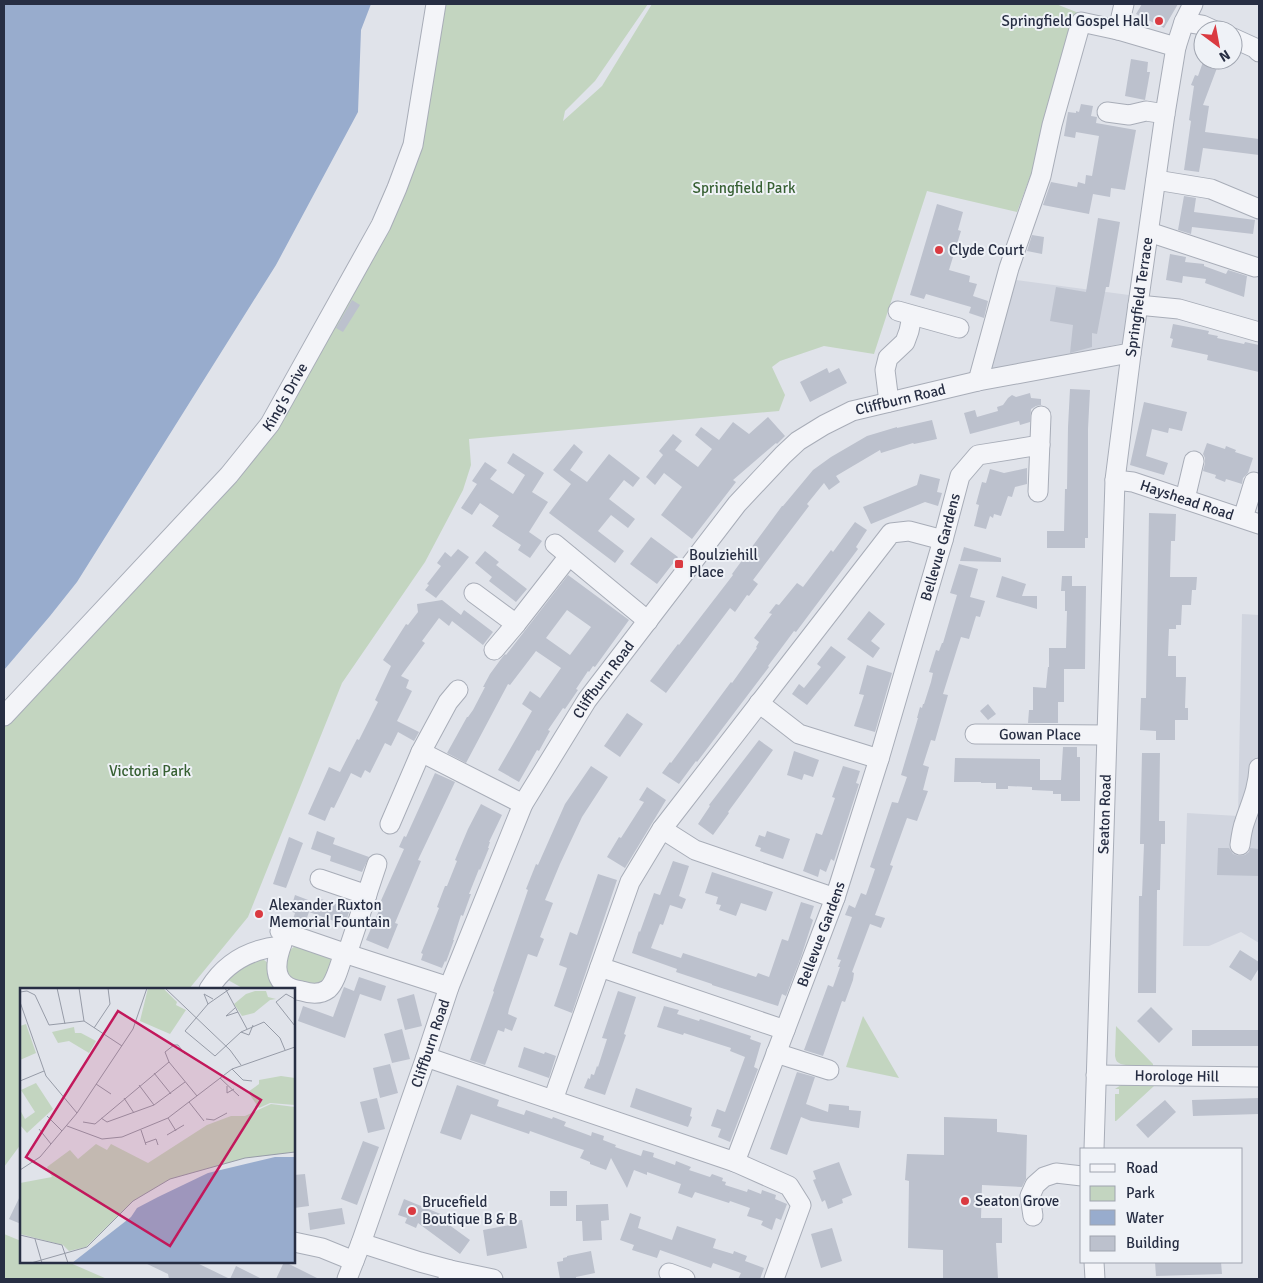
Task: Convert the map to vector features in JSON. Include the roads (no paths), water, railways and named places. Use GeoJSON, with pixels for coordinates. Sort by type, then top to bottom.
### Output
{"type":"FeatureCollection","features":[{"type":"Feature","properties":{"kind":"street","name":"King's Drive"},"geometry":{"type":"LineString","coordinates":[[4,716],[217,488],[270,424],[381,225],[397,188],[413,144],[436,4]]}},
{"type":"Feature","properties":{"kind":"street"},"geometry":{"type":"LineString","coordinates":[[1118,30],[1124,4]]}},
{"type":"Feature","properties":{"kind":"street","name":"Springfield Terrace"},"geometry":{"type":"LineString","coordinates":[[1115,480],[1165,114],[1176,47],[1184,22],[1193,4]]}},
{"type":"Feature","properties":{"kind":"street"},"geometry":{"type":"LineString","coordinates":[[978,381],[1009,268],[1041,176],[1052,125],[1081,22],[1118,30],[1176,47]]}},
{"type":"Feature","properties":{"kind":"street"},"geometry":{"type":"LineString","coordinates":[[1184,22],[1193,24]]}},
{"type":"Feature","properties":{"kind":"street"},"geometry":{"type":"LineString","coordinates":[[1243,43],[1259,52]]}},
{"type":"Feature","properties":{"kind":"street"},"geometry":{"type":"LineString","coordinates":[[1107,112],[1129,115],[1146,111],[1165,114]]}},
{"type":"Feature","properties":{"kind":"street"},"geometry":{"type":"LineString","coordinates":[[1156,180],[1211,189],[1259,209]]}},
{"type":"Feature","properties":{"kind":"street"},"geometry":{"type":"LineString","coordinates":[[1149,232],[1255,267]]}},
{"type":"Feature","properties":{"kind":"street"},"geometry":{"type":"LineString","coordinates":[[1138,305],[1180,309],[1259,332]]}},
{"type":"Feature","properties":{"kind":"street"},"geometry":{"type":"LineString","coordinates":[[889,402],[885,370],[888,358],[905,342],[909,331],[905,313],[959,328]]}},
{"type":"Feature","properties":{"kind":"street","name":"Cliffburn Road"},"geometry":{"type":"LineString","coordinates":[[347,1279],[449,987],[523,804],[587,700],[737,504],[798,441],[852,411],[978,381],[1131,354]]}},
{"type":"Feature","properties":{"kind":"street"},"geometry":{"type":"LineString","coordinates":[[1038,492],[1041,416]]}},
{"type":"Feature","properties":{"kind":"street","name":"Bellevue Gardens"},"geometry":{"type":"LineString","coordinates":[[735,1162],[835,898],[879,759],[960,476],[978,455],[1040,445]]}},
{"type":"Feature","properties":{"kind":"street"},"geometry":{"type":"LineString","coordinates":[[1185,499],[1194,461]]}},
{"type":"Feature","properties":{"kind":"street","name":"Hayshead Road"},"geometry":{"type":"LineString","coordinates":[[1115,480],[1133,482],[1251,521]]}},
{"type":"Feature","properties":{"kind":"street","name":"Seaton Road"},"geometry":{"type":"LineString","coordinates":[[1094,1148],[1115,480]]}},
{"type":"Feature","properties":{"kind":"street"},"geometry":{"type":"LineString","coordinates":[[1251,521],[1254,482]]}},
{"type":"Feature","properties":{"kind":"street"},"geometry":{"type":"LineString","coordinates":[[552,1100],[630,882],[662,829],[891,533],[909,532],[943,540]]}},
{"type":"Feature","properties":{"kind":"street"},"geometry":{"type":"LineString","coordinates":[[494,650],[516,624],[562,550],[648,621]]}},
{"type":"Feature","properties":{"kind":"street"},"geometry":{"type":"LineString","coordinates":[[474,593],[516,624]]}},
{"type":"Feature","properties":{"kind":"street"},"geometry":{"type":"LineString","coordinates":[[390,824],[421,752],[448,702],[458,690]]}},
{"type":"Feature","properties":{"kind":"street"},"geometry":{"type":"LineString","coordinates":[[759,703],[799,734],[879,759]]}},
{"type":"Feature","properties":{"kind":"street","name":"Gowan Place"},"geometry":{"type":"LineString","coordinates":[[975,734],[1106,735]]}},
{"type":"Feature","properties":{"kind":"street"},"geometry":{"type":"LineString","coordinates":[[421,752],[523,804]]}},
{"type":"Feature","properties":{"kind":"street"},"geometry":{"type":"LineString","coordinates":[[1240,845],[1244,823],[1258,783],[1259,768]]}},
{"type":"Feature","properties":{"kind":"street"},"geometry":{"type":"LineString","coordinates":[[662,829],[695,850],[835,898]]}},
{"type":"Feature","properties":{"kind":"street"},"geometry":{"type":"LineString","coordinates":[[295,989],[312,994],[328,989],[333,982],[377,864]]}},
{"type":"Feature","properties":{"kind":"street"},"geometry":{"type":"LineString","coordinates":[[320,879],[367,895]]}},
{"type":"Feature","properties":{"kind":"street"},"geometry":{"type":"LineString","coordinates":[[282,937],[345,954],[449,987]]}},
{"type":"Feature","properties":{"kind":"street"},"geometry":{"type":"LineString","coordinates":[[282,937],[277,964],[278,976],[283,984],[290,988]]}},
{"type":"Feature","properties":{"kind":"street"},"geometry":{"type":"LineString","coordinates":[[209,988],[224,969],[237,959],[271,947],[282,937]]}},
{"type":"Feature","properties":{"kind":"street"},"geometry":{"type":"LineString","coordinates":[[600,967],[785,1030]]}},
{"type":"Feature","properties":{"kind":"street"},"geometry":{"type":"LineString","coordinates":[[776,1052],[829,1070]]}},
{"type":"Feature","properties":{"kind":"street"},"geometry":{"type":"LineString","coordinates":[[426,1057],[735,1162],[788,1186],[801,1205],[774,1279]]}},
{"type":"Feature","properties":{"kind":"street","name":"Horologe Hill"},"geometry":{"type":"LineString","coordinates":[[1096,1075],[1259,1077]]}},
{"type":"Feature","properties":{"kind":"street"},"geometry":{"type":"LineString","coordinates":[[1033,1216],[1030,1196],[1034,1185],[1044,1177],[1056,1173],[1080,1176]]}},
{"type":"Feature","properties":{"kind":"street"},"geometry":{"type":"LineString","coordinates":[[295,1242],[322,1248],[354,1261]]}},
{"type":"Feature","properties":{"kind":"street"},"geometry":{"type":"LineString","coordinates":[[361,1243],[420,1262],[449,1274],[493,1279]]}},
{"type":"Feature","properties":{"kind":"street"},"geometry":{"type":"LineString","coordinates":[[1094,1263],[1094,1279]]}},
{"type":"Feature","properties":{"kind":"water"},"geometry":{"type":"Polygon","coordinates":[[[4,4],[371,4],[361,30],[358,112],[276,265],[77,582],[4,670],[4,4]]]}},
{"type":"Feature","properties":{"kind":"place","name":"Springfield Gospel Hall"},"geometry":{"type":"Point","coordinates":[1159,21]}},
{"type":"Feature","properties":{"kind":"place","name":"Clyde Court"},"geometry":{"type":"Point","coordinates":[939,250]}},
{"type":"Feature","properties":{"kind":"place","name":"Boulziehill Place"},"geometry":{"type":"Point","coordinates":[679,564]}},
{"type":"Feature","properties":{"kind":"place","name":"Alexander Ruxton Memorial Fountain"},"geometry":{"type":"Point","coordinates":[259,914]}},
{"type":"Feature","properties":{"kind":"place","name":"Seaton Grove"},"geometry":{"type":"Point","coordinates":[965,1201]}},
{"type":"Feature","properties":{"kind":"place","name":"Brucefield Boutique B & B"},"geometry":{"type":"Point","coordinates":[412,1211]}},
{"type":"Feature","properties":{"kind":"park label","name":"Springfield Park"},"geometry":{"type":"Point","coordinates":[744,188]}},
{"type":"Feature","properties":{"kind":"park label","name":"Victoria Park"},"geometry":{"type":"Point","coordinates":[150,771]}}]}
